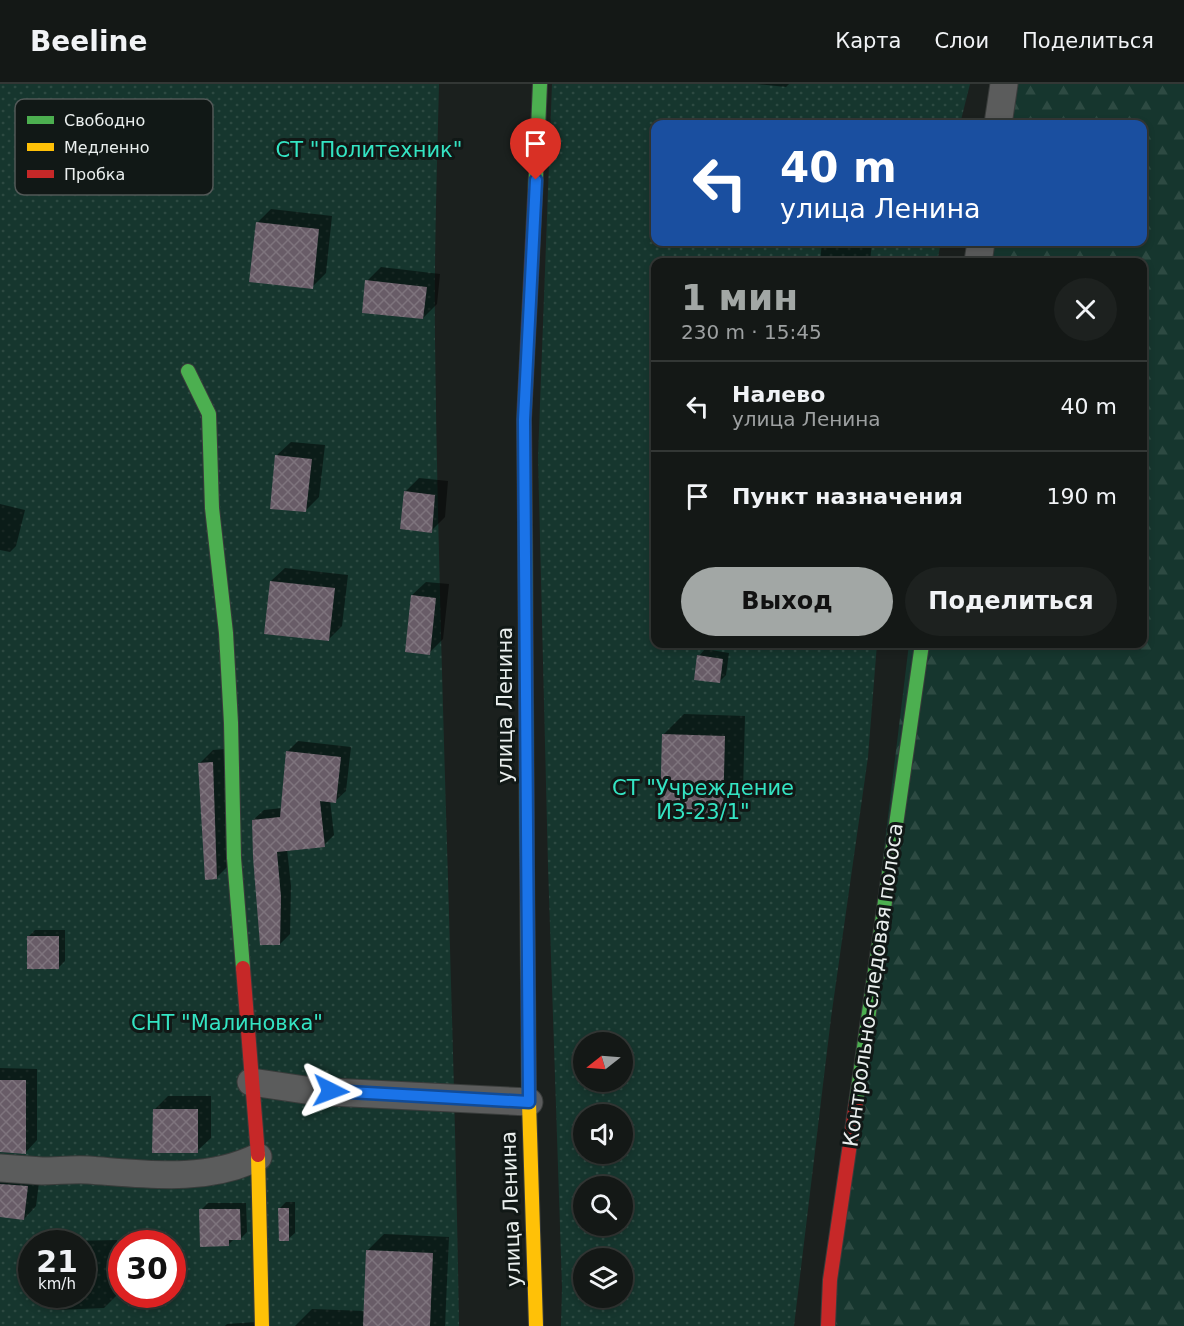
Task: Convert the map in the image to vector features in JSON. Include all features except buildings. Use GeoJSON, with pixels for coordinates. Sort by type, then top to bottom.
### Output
{"type":"FeatureCollection","features":[{"type":"Feature","properties":{"kind":"street","name":"улица Ленина"},"geometry":{"type":"LineString","coordinates":[[536,1326],[529,1102],[524,420],[540,84]]}},
{"type":"Feature","properties":{"kind":"street"},"geometry":{"type":"LineString","coordinates":[[999,120],[1004,84]]}},
{"type":"Feature","properties":{"kind":"street"},"geometry":{"type":"LineString","coordinates":[[188,371],[209,414],[212,508],[226,633],[231,712],[234,858],[258,1157],[262,1326]]}},
{"type":"Feature","properties":{"kind":"street","name":"Контрольно-следовая полоса"},"geometry":{"type":"LineString","coordinates":[[828,1326],[830,1280],[921,648]]}},
{"type":"Feature","properties":{"kind":"street"},"geometry":{"type":"LineString","coordinates":[[251,1082],[312,1091],[529,1102]]}},
{"type":"Feature","properties":{"kind":"street"},"geometry":{"type":"LineString","coordinates":[[0,1168],[43,1171],[86,1170],[146,1176],[204,1173],[239,1166],[258,1157]]}},
{"type":"Feature","properties":{"kind":"green space","name":"СНТ \"Малиновка\""},"geometry":{"type":"Polygon","coordinates":[[[0,84],[439,84],[435,340],[459,1326],[0,1326],[0,84]]]}},
{"type":"Feature","properties":{"kind":"green space","name":"СТ \"Учреждение ИЗ-23/1\""},"geometry":{"type":"Polygon","coordinates":[[[552,84],[970,84],[961,120],[651,120],[651,246],[940,246],[938,258],[651,258],[651,648],[877,648],[868,757],[831,1018],[794,1326],[561,1326],[562,1287],[548,866],[538,457],[552,84]]]}},
{"type":"Feature","properties":{"kind":"green space"},"geometry":{"type":"Polygon","coordinates":[[[1005,84],[1184,84],[1184,1326],[826,1326],[909,648],[1147,648],[1147,258],[972,258],[974,246],[1147,246],[1147,120],[998,120],[1005,84]]]}},
{"type":"Feature","properties":{"kind":"traffic: fast"},"geometry":{"type":"LineString","coordinates":[[535,197],[540,84]]}},
{"type":"Feature","properties":{"kind":"traffic: fast"},"geometry":{"type":"LineString","coordinates":[[188,371],[209,414],[212,508],[226,633],[234,858],[243,968]]}},
{"type":"Feature","properties":{"kind":"traffic: fast"},"geometry":{"type":"LineString","coordinates":[[525,523],[527,865]]}},
{"type":"Feature","properties":{"kind":"traffic: fast"},"geometry":{"type":"LineString","coordinates":[[856,1103],[921,648]]}},
{"type":"Feature","properties":{"kind":"traffic: slow"},"geometry":{"type":"LineString","coordinates":[[527,865],[529,1102],[536,1326]]}},
{"type":"Feature","properties":{"kind":"traffic: slow"},"geometry":{"type":"LineString","coordinates":[[258,1155],[262,1326]]}},
{"type":"Feature","properties":{"kind":"traffic: jam"},"geometry":{"type":"LineString","coordinates":[[525,523],[524,419],[535,197]]}},
{"type":"Feature","properties":{"kind":"traffic: jam"},"geometry":{"type":"LineString","coordinates":[[243,968],[258,1155]]}},
{"type":"Feature","properties":{"kind":"traffic: jam"},"geometry":{"type":"LineString","coordinates":[[828,1326],[830,1280],[856,1103]]}},
{"type":"Feature","properties":{"kind":"route"},"geometry":{"type":"LineString","coordinates":[[331,1091],[529,1102],[524,420],[536,180]]}},
{"type":"Feature","properties":{"kind":"park label","name":"СТ \"Политехник\""},"geometry":{"type":"Point","coordinates":[369,150]}}]}
